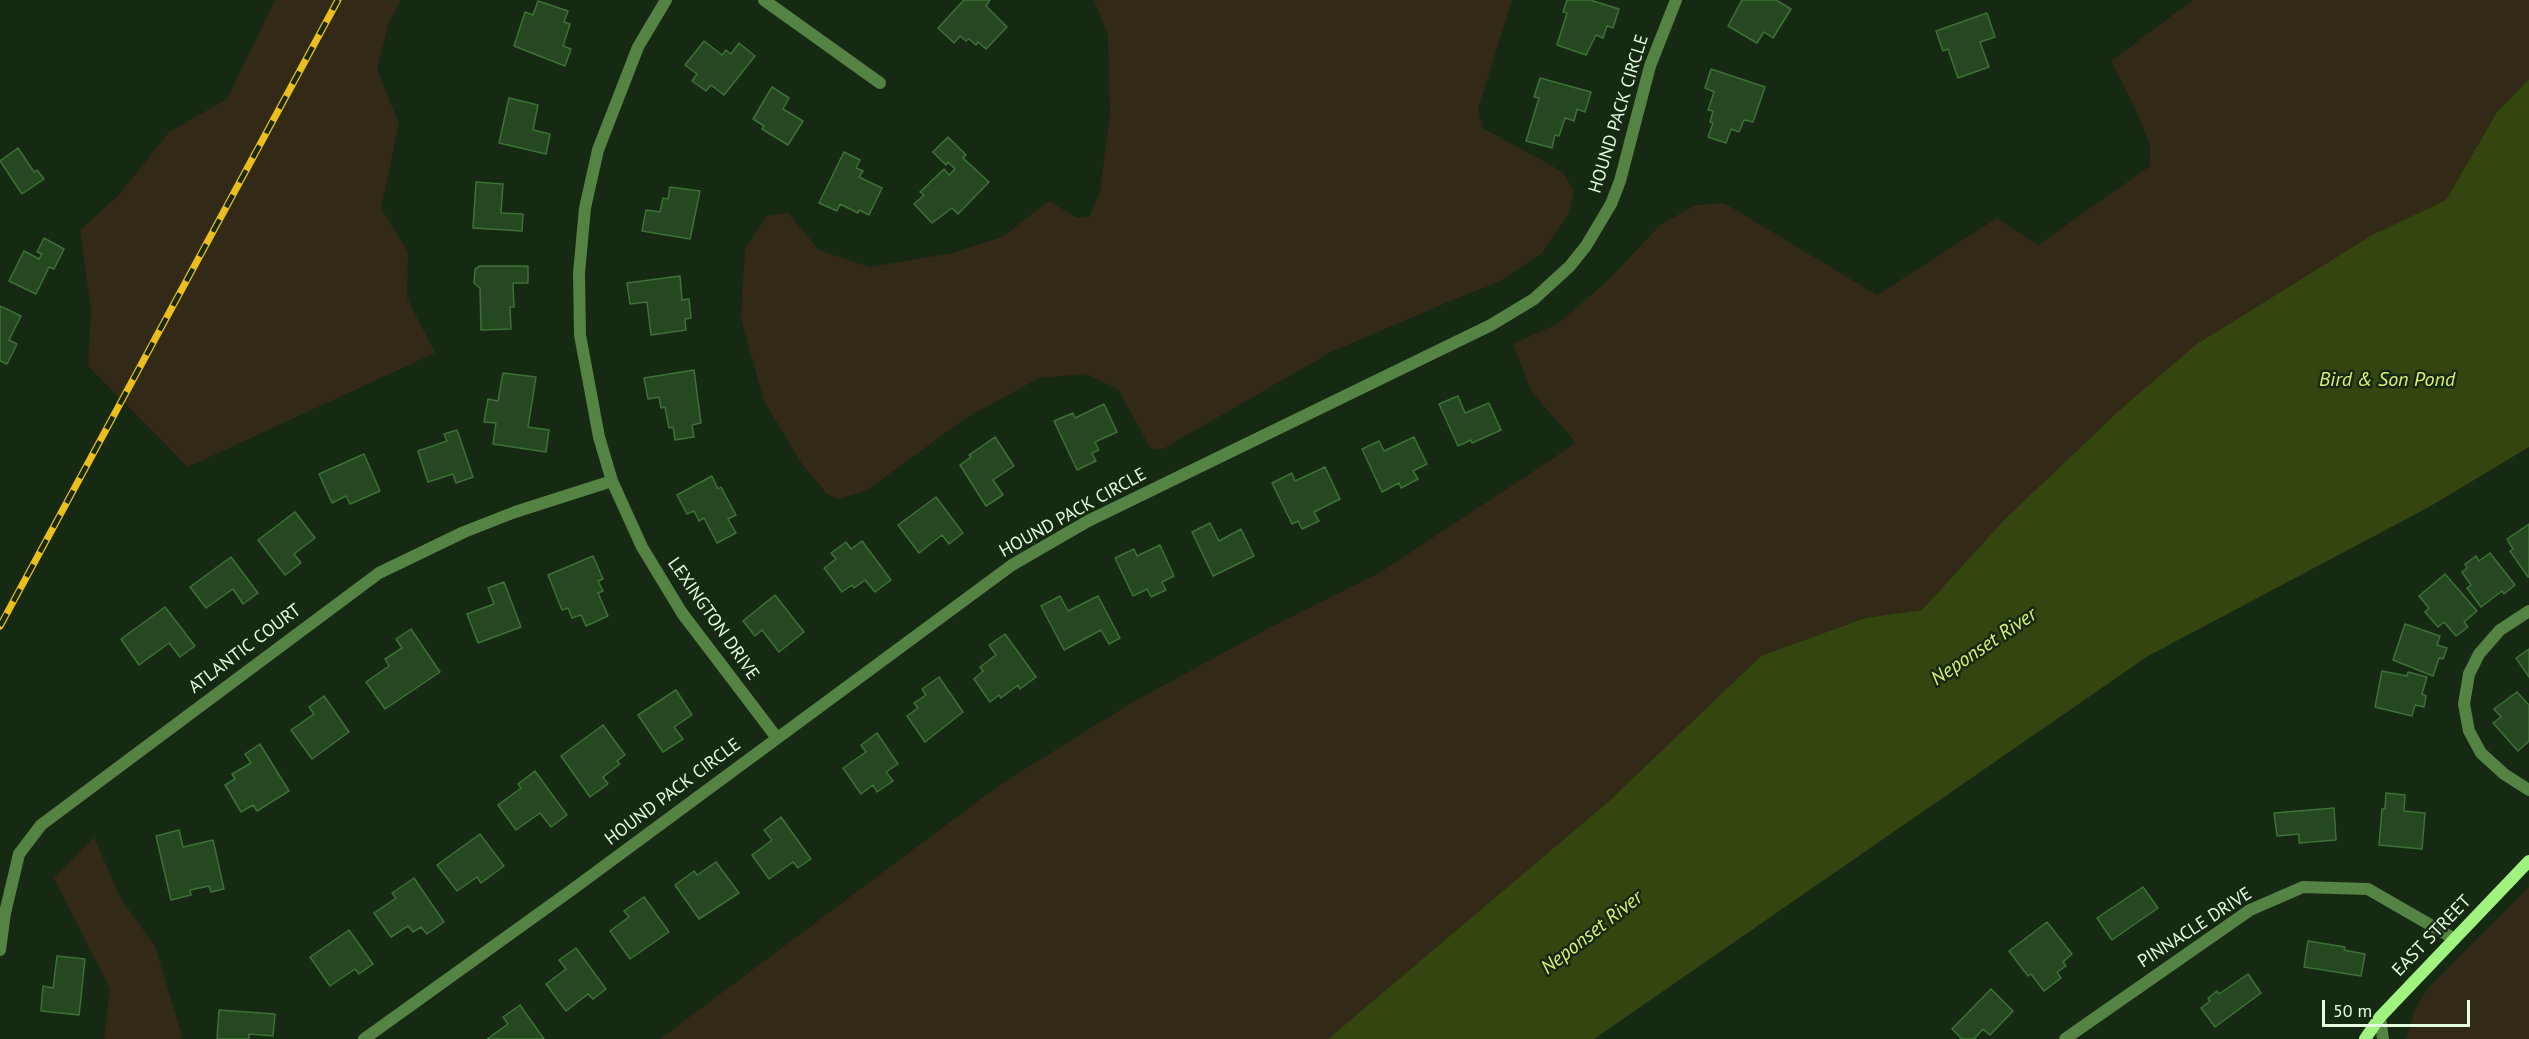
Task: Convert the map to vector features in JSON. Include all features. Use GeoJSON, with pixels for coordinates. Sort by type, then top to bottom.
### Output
{"type":"FeatureCollection","features":[{"type":"Feature","properties":{"kind":"street","name":"LEXINGTON DRIVE"},"geometry":{"type":"LineString","coordinates":[[666,0],[638,47],[615,100],[598,150],[585,208],[579,273],[580,335],[597,427],[612,481],[642,547],[682,613],[777,738]]}},
{"type":"Feature","properties":{"kind":"street"},"geometry":{"type":"LineString","coordinates":[[764,0],[880,83]]}},
{"type":"Feature","properties":{"kind":"street","name":"HOUND PACK CIRCLE"},"geometry":{"type":"LineString","coordinates":[[364,1039],[573,889],[970,595],[1045,544],[1491,325],[1540,294],[1570,266],[1586,246],[1611,204],[1620,181],[1650,66],[1676,0]]}},
{"type":"Feature","properties":{"kind":"street","name":"ATLANTIC COURT"},"geometry":{"type":"LineString","coordinates":[[0,950],[5,913],[19,854],[41,825],[379,573],[465,532],[515,512],[612,481]]}},
{"type":"Feature","properties":{"kind":"street"},"geometry":{"type":"LineString","coordinates":[[2529,611],[2500,630],[2479,654],[2469,674],[2464,704],[2469,731],[2481,753],[2504,774],[2529,790]]}},
{"type":"Feature","properties":{"kind":"street","name":"EAST STREET"},"geometry":{"type":"LineString","coordinates":[[2365,1039],[2380,1017],[2529,861]]}},
{"type":"Feature","properties":{"kind":"street","name":"PINNACLE DRIVE"},"geometry":{"type":"LineString","coordinates":[[2065,1039],[2250,910],[2303,886],[2368,889],[2453,938]]}},
{"type":"Feature","properties":{"kind":"street"},"geometry":{"type":"LineString","coordinates":[[2380,1017],[2383,1039]]}},
{"type":"Feature","properties":{"kind":"shaded area"},"geometry":{"type":"Polygon","coordinates":[[[275,0],[401,0],[388,25],[377,69],[399,124],[381,208],[408,252],[407,298],[435,353],[188,467],[88,366],[91,310],[80,230],[119,195],[169,132],[227,99],[275,0]]]}},
{"type":"Feature","properties":{"kind":"shaded area"},"geometry":{"type":"Polygon","coordinates":[[[1094,0],[1512,0],[1478,109],[1483,128],[1563,172],[1574,191],[1568,215],[1542,253],[1499,282],[1331,352],[1163,449],[1151,449],[1118,389],[1086,374],[1039,378],[963,420],[866,491],[838,499],[827,494],[802,464],[764,401],[741,318],[745,248],[767,216],[788,213],[819,250],[870,267],[953,253],[1002,237],[1049,201],[1077,218],[1089,217],[1100,192],[1110,113],[1108,36],[1094,0]]]}},
{"type":"Feature","properties":{"kind":"shaded area"},"geometry":{"type":"Polygon","coordinates":[[[2193,0],[2529,0],[2529,79],[2497,112],[2446,200],[2374,234],[2122,408],[2005,519],[1922,610],[1865,618],[1761,656],[1608,802],[1328,1039],[660,1039],[1001,784],[1131,703],[1271,627],[1381,572],[1576,443],[1531,391],[1513,344],[1559,323],[1608,280],[1660,225],[1696,205],[1724,203],[1877,295],[1997,218],[2038,245],[2150,166],[2150,145],[2134,106],[2111,61],[2193,0]]]}},
{"type":"Feature","properties":{"kind":"shaded area"},"geometry":{"type":"Polygon","coordinates":[[[94,837],[121,899],[155,946],[183,1039],[104,1039],[110,989],[54,878],[94,837]]]}},
{"type":"Feature","properties":{"kind":"shaded area"},"geometry":{"type":"Polygon","coordinates":[[[2529,887],[2529,1039],[2406,1039],[2414,1011],[2428,988],[2529,887]]]}},
{"type":"Feature","properties":{"kind":"water","name":"Bird & Son Pond"},"geometry":{"type":"Polygon","coordinates":[[[2529,79],[2529,447],[2429,507],[2148,656],[1594,1039],[1328,1039],[1608,802],[1761,656],[1865,618],[1922,610],[2005,519],[2122,408],[2197,344],[2374,234],[2446,200],[2497,112],[2529,79]]]}},
{"type":"Feature","properties":{"kind":"building"},"geometry":{"type":"Polygon","coordinates":[[[964,0],[990,0],[986,6],[1007,27],[986,49],[978,42],[976,45],[960,36],[954,43],[938,28],[964,0]]]}},
{"type":"Feature","properties":{"kind":"building"},"geometry":{"type":"Polygon","coordinates":[[[1567,0],[1590,0],[1619,9],[1613,28],[1607,26],[1603,38],[1596,35],[1586,55],[1557,45],[1567,13],[1563,12],[1567,0]]]}},
{"type":"Feature","properties":{"kind":"building"},"geometry":{"type":"Polygon","coordinates":[[[1742,0],[1776,0],[1791,9],[1773,38],[1764,32],[1757,43],[1728,26],[1742,0]]]}},
{"type":"Feature","properties":{"kind":"building"},"geometry":{"type":"Polygon","coordinates":[[[538,1],[568,11],[564,22],[570,24],[563,46],[571,49],[565,66],[514,46],[525,12],[533,15],[538,1]]]}},
{"type":"Feature","properties":{"kind":"building"},"geometry":{"type":"Polygon","coordinates":[[[1987,13],[1995,37],[1980,42],[1989,67],[1958,78],[1948,49],[1943,51],[1936,31],[1987,13]]]}},
{"type":"Feature","properties":{"kind":"building"},"geometry":{"type":"Polygon","coordinates":[[[704,41],[722,55],[726,50],[731,54],[739,43],[755,56],[724,95],[711,85],[706,91],[692,81],[697,74],[685,65],[704,41]]]}},
{"type":"Feature","properties":{"kind":"building"},"geometry":{"type":"Polygon","coordinates":[[[1711,69],[1765,87],[1753,122],[1744,120],[1739,132],[1731,129],[1726,143],[1708,137],[1713,123],[1710,122],[1713,111],[1708,110],[1714,92],[1705,88],[1711,69]]]}},
{"type":"Feature","properties":{"kind":"building"},"geometry":{"type":"Polygon","coordinates":[[[1540,78],[1591,92],[1585,112],[1577,109],[1574,121],[1565,118],[1559,136],[1555,135],[1552,148],[1526,141],[1539,98],[1534,97],[1540,78]]]}},
{"type":"Feature","properties":{"kind":"building"},"geometry":{"type":"Polygon","coordinates":[[[772,87],[789,98],[783,109],[803,121],[788,145],[762,129],[764,126],[753,119],[772,87]]]}},
{"type":"Feature","properties":{"kind":"building"},"geometry":{"type":"Polygon","coordinates":[[[509,98],[538,105],[533,130],[550,134],[546,154],[499,143],[509,98]]]}},
{"type":"Feature","properties":{"kind":"building"},"geometry":{"type":"Polygon","coordinates":[[[948,137],[966,155],[963,158],[989,182],[958,214],[952,208],[932,223],[914,204],[924,195],[920,192],[944,169],[949,175],[955,169],[948,162],[946,165],[933,152],[948,137]]]}},
{"type":"Feature","properties":{"kind":"building"},"geometry":{"type":"Polygon","coordinates":[[[18,148],[34,172],[37,170],[44,179],[22,194],[0,161],[18,148]]]}},
{"type":"Feature","properties":{"kind":"building"},"geometry":{"type":"Polygon","coordinates":[[[844,152],[860,160],[856,168],[863,171],[859,177],[882,188],[869,215],[859,210],[858,213],[840,204],[837,211],[819,203],[844,152]]]}},
{"type":"Feature","properties":{"kind":"building"},"geometry":{"type":"Polygon","coordinates":[[[476,182],[503,184],[501,213],[523,214],[522,231],[473,228],[476,182]]]}},
{"type":"Feature","properties":{"kind":"building"},"geometry":{"type":"Polygon","coordinates":[[[670,187],[700,191],[690,239],[642,231],[646,210],[660,212],[663,198],[668,199],[670,187]]]}},
{"type":"Feature","properties":{"kind":"building"},"geometry":{"type":"Polygon","coordinates":[[[44,238],[64,249],[54,269],[49,267],[36,294],[9,281],[24,251],[39,259],[42,254],[37,252],[44,238]]]}},
{"type":"Feature","properties":{"kind":"building"},"geometry":{"type":"Polygon","coordinates":[[[480,266],[528,266],[528,283],[513,283],[514,307],[510,307],[511,329],[481,330],[480,288],[474,283],[475,269],[480,266]]]}},
{"type":"Feature","properties":{"kind":"building"},"geometry":{"type":"Polygon","coordinates":[[[680,276],[682,300],[689,299],[691,318],[685,319],[686,330],[651,335],[647,302],[630,304],[627,283],[680,276]]]}},
{"type":"Feature","properties":{"kind":"building"},"geometry":{"type":"Polygon","coordinates":[[[0,306],[21,316],[9,340],[17,344],[7,364],[0,361],[0,306]]]}},
{"type":"Feature","properties":{"kind":"building"},"geometry":{"type":"Polygon","coordinates":[[[694,370],[701,423],[692,425],[694,437],[675,440],[673,427],[669,428],[665,407],[661,408],[659,397],[648,399],[644,378],[694,370]]]}},
{"type":"Feature","properties":{"kind":"building"},"geometry":{"type":"Polygon","coordinates":[[[503,373],[536,377],[528,427],[549,430],[546,452],[493,444],[496,423],[484,422],[488,399],[498,401],[503,373]]]}},
{"type":"Feature","properties":{"kind":"building"},"geometry":{"type":"Polygon","coordinates":[[[1458,396],[1465,413],[1489,403],[1501,430],[1472,443],[1471,440],[1458,446],[1439,404],[1458,396]]]}},
{"type":"Feature","properties":{"kind":"building"},"geometry":{"type":"Polygon","coordinates":[[[1104,404],[1117,432],[1095,442],[1099,450],[1092,453],[1096,461],[1077,470],[1054,421],[1073,413],[1075,418],[1104,404]]]}},
{"type":"Feature","properties":{"kind":"building"},"geometry":{"type":"Polygon","coordinates":[[[457,430],[473,477],[456,483],[453,474],[428,482],[418,451],[447,441],[444,434],[457,430]]]}},
{"type":"Feature","properties":{"kind":"building"},"geometry":{"type":"Polygon","coordinates":[[[995,437],[1014,466],[993,480],[1003,495],[986,506],[960,465],[971,457],[969,455],[995,437]]]}},
{"type":"Feature","properties":{"kind":"building"},"geometry":{"type":"Polygon","coordinates":[[[1414,437],[1427,464],[1413,471],[1418,479],[1401,488],[1399,483],[1382,492],[1362,449],[1379,441],[1384,451],[1414,437]]]}},
{"type":"Feature","properties":{"kind":"building"},"geometry":{"type":"Polygon","coordinates":[[[364,454],[380,491],[350,504],[346,496],[332,503],[319,474],[364,454]]]}},
{"type":"Feature","properties":{"kind":"building"},"geometry":{"type":"Polygon","coordinates":[[[1325,467],[1340,499],[1314,512],[1319,521],[1302,529],[1298,521],[1292,524],[1272,483],[1292,473],[1295,481],[1325,467]]]}},
{"type":"Feature","properties":{"kind":"building"},"geometry":{"type":"Polygon","coordinates":[[[712,476],[718,489],[721,487],[736,515],[728,519],[736,533],[717,543],[704,518],[699,521],[694,511],[687,514],[677,495],[712,476]]]}},
{"type":"Feature","properties":{"kind":"building"},"geometry":{"type":"Polygon","coordinates":[[[936,497],[963,533],[949,544],[942,535],[919,553],[898,525],[936,497]]]}},
{"type":"Feature","properties":{"kind":"building"},"geometry":{"type":"Polygon","coordinates":[[[295,512],[315,538],[294,554],[301,563],[285,575],[258,540],[295,512]]]}},
{"type":"Feature","properties":{"kind":"building"},"geometry":{"type":"Polygon","coordinates":[[[1210,523],[1219,541],[1241,529],[1254,556],[1213,576],[1192,532],[1210,523]]]}},
{"type":"Feature","properties":{"kind":"building"},"geometry":{"type":"Polygon","coordinates":[[[2529,524],[2528,577],[2510,551],[2513,549],[2507,539],[2529,524]]]}},
{"type":"Feature","properties":{"kind":"building"},"geometry":{"type":"Polygon","coordinates":[[[862,541],[891,580],[875,592],[865,580],[854,588],[852,585],[842,592],[824,568],[836,559],[831,553],[846,542],[851,549],[862,541]]]}},
{"type":"Feature","properties":{"kind":"building"},"geometry":{"type":"Polygon","coordinates":[[[1160,545],[1174,576],[1162,582],[1166,590],[1151,597],[1147,589],[1133,596],[1115,558],[1134,549],[1137,556],[1160,545]]]}},
{"type":"Feature","properties":{"kind":"building"},"geometry":{"type":"Polygon","coordinates":[[[2490,553],[2515,585],[2504,594],[2502,591],[2481,607],[2467,588],[2471,585],[2462,572],[2467,568],[2465,564],[2476,556],[2479,561],[2490,553]]]}},
{"type":"Feature","properties":{"kind":"building"},"geometry":{"type":"Polygon","coordinates":[[[593,556],[603,579],[598,581],[603,591],[598,593],[608,616],[586,626],[581,615],[572,618],[568,608],[562,610],[548,575],[593,556]]]}},
{"type":"Feature","properties":{"kind":"building"},"geometry":{"type":"Polygon","coordinates":[[[231,557],[258,593],[243,604],[233,589],[206,608],[190,587],[231,557]]]}},
{"type":"Feature","properties":{"kind":"building"},"geometry":{"type":"Polygon","coordinates":[[[2445,574],[2477,611],[2464,622],[2468,627],[2456,636],[2444,622],[2438,627],[2425,612],[2429,608],[2419,596],[2445,574]]]}},
{"type":"Feature","properties":{"kind":"building"},"geometry":{"type":"Polygon","coordinates":[[[504,582],[521,627],[478,643],[467,614],[494,604],[488,588],[504,582]]]}},
{"type":"Feature","properties":{"kind":"building"},"geometry":{"type":"Polygon","coordinates":[[[775,595],[804,632],[779,652],[762,630],[755,636],[743,621],[775,595]]]}},
{"type":"Feature","properties":{"kind":"building"},"geometry":{"type":"Polygon","coordinates":[[[1060,596],[1068,611],[1098,596],[1120,638],[1109,644],[1101,630],[1064,650],[1041,606],[1060,596]]]}},
{"type":"Feature","properties":{"kind":"building"},"geometry":{"type":"Polygon","coordinates":[[[165,607],[195,646],[180,657],[169,643],[139,665],[121,639],[165,607]]]}},
{"type":"Feature","properties":{"kind":"building"},"geometry":{"type":"Polygon","coordinates":[[[2405,624],[2440,636],[2437,645],[2447,648],[2443,659],[2439,658],[2433,676],[2393,660],[2405,624]]]}},
{"type":"Feature","properties":{"kind":"building"},"geometry":{"type":"Polygon","coordinates":[[[411,629],[440,672],[385,709],[366,682],[389,666],[385,659],[402,648],[396,639],[411,629]]]}},
{"type":"Feature","properties":{"kind":"building"},"geometry":{"type":"Polygon","coordinates":[[[1005,634],[1036,677],[1020,689],[1018,685],[1001,698],[999,695],[990,702],[974,679],[983,671],[980,667],[996,655],[989,645],[1005,634]]]}},
{"type":"Feature","properties":{"kind":"building"},"geometry":{"type":"Polygon","coordinates":[[[2529,649],[2529,677],[2516,658],[2529,649]]]}},
{"type":"Feature","properties":{"kind":"building"},"geometry":{"type":"Polygon","coordinates":[[[2382,671],[2407,676],[2408,672],[2427,677],[2422,694],[2426,696],[2424,707],[2415,705],[2412,716],[2375,707],[2382,671]]]}},
{"type":"Feature","properties":{"kind":"building"},"geometry":{"type":"Polygon","coordinates":[[[939,677],[963,712],[925,742],[907,716],[918,708],[914,703],[926,695],[922,689],[939,677]]]}},
{"type":"Feature","properties":{"kind":"building"},"geometry":{"type":"Polygon","coordinates":[[[676,690],[692,715],[674,727],[683,739],[663,752],[638,715],[676,690]]]}},
{"type":"Feature","properties":{"kind":"building"},"geometry":{"type":"Polygon","coordinates":[[[2517,692],[2529,705],[2529,741],[2518,751],[2493,723],[2501,717],[2494,709],[2517,692]]]}},
{"type":"Feature","properties":{"kind":"building"},"geometry":{"type":"Polygon","coordinates":[[[324,696],[349,732],[312,759],[291,730],[314,714],[309,707],[324,696]]]}},
{"type":"Feature","properties":{"kind":"building"},"geometry":{"type":"Polygon","coordinates":[[[603,725],[625,755],[617,761],[620,764],[603,777],[608,784],[590,797],[561,756],[603,725]]]}},
{"type":"Feature","properties":{"kind":"building"},"geometry":{"type":"Polygon","coordinates":[[[877,733],[898,764],[886,772],[893,781],[877,792],[873,785],[861,794],[843,768],[866,752],[861,745],[877,733]]]}},
{"type":"Feature","properties":{"kind":"building"},"geometry":{"type":"Polygon","coordinates":[[[260,744],[289,791],[257,811],[253,805],[241,812],[225,785],[235,779],[232,774],[251,763],[245,754],[260,744]]]}},
{"type":"Feature","properties":{"kind":"building"},"geometry":{"type":"Polygon","coordinates":[[[535,771],[567,815],[551,827],[540,813],[516,830],[498,805],[521,788],[518,784],[535,771]]]}},
{"type":"Feature","properties":{"kind":"building"},"geometry":{"type":"Polygon","coordinates":[[[2386,793],[2405,795],[2404,811],[2425,813],[2422,849],[2379,845],[2382,809],[2385,809],[2386,793]]]}},
{"type":"Feature","properties":{"kind":"building"},"geometry":{"type":"Polygon","coordinates":[[[2334,808],[2336,840],[2299,843],[2299,834],[2277,836],[2274,813],[2334,808]]]}},
{"type":"Feature","properties":{"kind":"building"},"geometry":{"type":"Polygon","coordinates":[[[781,817],[811,859],[798,868],[793,862],[769,879],[752,855],[772,840],[764,830],[781,817]]]}},
{"type":"Feature","properties":{"kind":"building"},"geometry":{"type":"Polygon","coordinates":[[[179,830],[183,847],[213,840],[224,889],[211,892],[209,886],[190,890],[191,895],[171,900],[156,836],[179,830]]]}},
{"type":"Feature","properties":{"kind":"building"},"geometry":{"type":"Polygon","coordinates":[[[480,834],[504,866],[481,883],[477,877],[457,891],[437,865],[480,834]]]}},
{"type":"Feature","properties":{"kind":"building"},"geometry":{"type":"Polygon","coordinates":[[[716,862],[739,893],[699,919],[675,885],[694,871],[697,875],[716,862]]]}},
{"type":"Feature","properties":{"kind":"building"},"geometry":{"type":"Polygon","coordinates":[[[414,878],[444,922],[427,934],[421,927],[413,932],[408,926],[391,937],[374,913],[396,898],[392,893],[414,878]]]}},
{"type":"Feature","properties":{"kind":"building"},"geometry":{"type":"Polygon","coordinates":[[[2143,887],[2158,908],[2112,940],[2097,918],[2143,887]]]}},
{"type":"Feature","properties":{"kind":"building"},"geometry":{"type":"Polygon","coordinates":[[[644,897],[669,932],[630,959],[610,931],[629,917],[624,911],[644,897]]]}},
{"type":"Feature","properties":{"kind":"building"},"geometry":{"type":"Polygon","coordinates":[[[2047,922],[2072,954],[2063,962],[2066,966],[2057,972],[2061,978],[2044,991],[2031,974],[2028,976],[2009,951],[2047,922]]]}},
{"type":"Feature","properties":{"kind":"building"},"geometry":{"type":"Polygon","coordinates":[[[349,930],[373,964],[359,974],[355,969],[330,986],[310,957],[349,930]]]}},
{"type":"Feature","properties":{"kind":"building"},"geometry":{"type":"Polygon","coordinates":[[[2308,941],[2345,947],[2344,950],[2365,954],[2361,976],[2304,967],[2308,941]]]}},
{"type":"Feature","properties":{"kind":"building"},"geometry":{"type":"Polygon","coordinates":[[[576,948],[606,989],[593,999],[588,994],[566,1011],[546,984],[566,969],[559,960],[576,948]]]}},
{"type":"Feature","properties":{"kind":"building"},"geometry":{"type":"Polygon","coordinates":[[[57,956],[85,959],[79,1015],[41,1011],[43,986],[53,988],[57,956]]]}},
{"type":"Feature","properties":{"kind":"building"},"geometry":{"type":"Polygon","coordinates":[[[2248,974],[2261,993],[2215,1027],[2201,1008],[2217,991],[2219,994],[2248,974]]]}},
{"type":"Feature","properties":{"kind":"building"},"geometry":{"type":"Polygon","coordinates":[[[1991,989],[2013,1011],[1990,1035],[1983,1029],[1974,1039],[1962,1039],[1952,1029],[1991,989]]]}},
{"type":"Feature","properties":{"kind":"building"},"geometry":{"type":"Polygon","coordinates":[[[520,1005],[544,1039],[487,1039],[508,1024],[503,1017],[520,1005]]]}},
{"type":"Feature","properties":{"kind":"building"},"geometry":{"type":"Polygon","coordinates":[[[219,1010],[275,1014],[273,1036],[249,1034],[249,1039],[217,1039],[219,1010]]]}},
{"type":"Feature","properties":{"kind":"railway"},"geometry":{"type":"LineString","coordinates":[[0,626],[338,0]]}},
{"type":"Feature","properties":{"kind":"water label","name":"Neponset River"},"geometry":{"type":"Point","coordinates":[1984,647]}},
{"type":"Feature","properties":{"kind":"water label","name":"Neponset River"},"geometry":{"type":"Point","coordinates":[1592,933]}}]}
